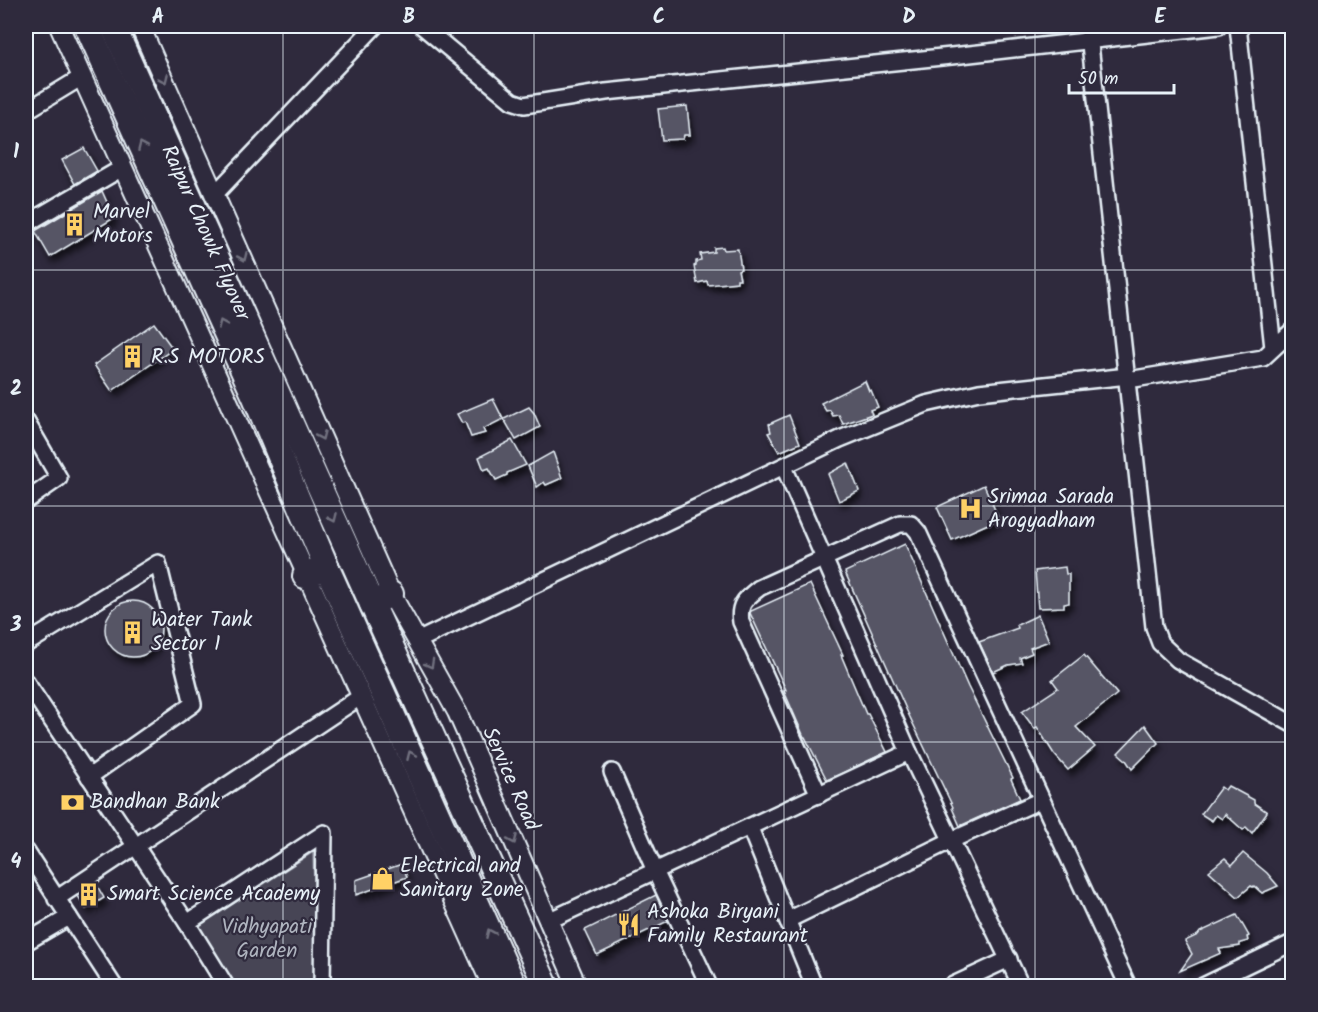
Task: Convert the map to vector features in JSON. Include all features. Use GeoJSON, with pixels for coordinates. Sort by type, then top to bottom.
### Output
{"type":"FeatureCollection","features":[{"type":"Feature","properties":{"kind":"highway","name":"Raipur Chowk Flyover"},"geometry":{"type":"LineString","coordinates":[[87,26],[265,392],[381,599],[546,987]]}},
{"type":"Feature","properties":{"kind":"highway","name":"Raipur Chowk Flyover"},"geometry":{"type":"LineString","coordinates":[[113,26],[265,392],[316,571],[514,987]]}},
{"type":"Feature","properties":{"kind":"street"},"geometry":{"type":"LineString","coordinates":[[58,26],[122,168],[316,571],[360,697],[492,987]]}},
{"type":"Feature","properties":{"kind":"street","name":"Service Road"},"geometry":{"type":"LineString","coordinates":[[140,26],[215,194],[381,599],[417,641],[457,712],[577,987]]}},
{"type":"Feature","properties":{"kind":"street"},"geometry":{"type":"LineString","coordinates":[[215,194],[375,26]]}},
{"type":"Feature","properties":{"kind":"street"},"geometry":{"type":"LineString","coordinates":[[422,26],[512,101],[524,105],[606,92],[961,55],[1088,32],[1219,26]]}},
{"type":"Feature","properties":{"kind":"street"},"geometry":{"type":"LineString","coordinates":[[1238,26],[1273,348]]}},
{"type":"Feature","properties":{"kind":"street"},"geometry":{"type":"LineString","coordinates":[[1088,32],[1154,627],[1160,643],[1178,660],[1293,724]]}},
{"type":"Feature","properties":{"kind":"street"},"geometry":{"type":"LineString","coordinates":[[26,111],[82,77]]}},
{"type":"Feature","properties":{"kind":"street"},"geometry":{"type":"LineString","coordinates":[[26,224],[122,168]]}},
{"type":"Feature","properties":{"kind":"street"},"geometry":{"type":"LineString","coordinates":[[417,641],[840,439],[926,404],[979,392],[1128,378],[1249,362],[1263,358],[1293,331]]}},
{"type":"Feature","properties":{"kind":"street"},"geometry":{"type":"LineString","coordinates":[[26,421],[59,478],[26,501]]}},
{"type":"Feature","properties":{"kind":"street"},"geometry":{"type":"LineString","coordinates":[[784,467],[909,752],[1021,987]]}},
{"type":"Feature","properties":{"kind":"street"},"geometry":{"type":"LineString","coordinates":[[819,795],[741,622],[740,611],[744,601],[759,588],[900,524],[911,524],[918,532],[1128,987]]}},
{"type":"Feature","properties":{"kind":"street"},"geometry":{"type":"LineString","coordinates":[[26,644],[158,563],[193,704],[89,777]]}},
{"type":"Feature","properties":{"kind":"street"},"geometry":{"type":"LineString","coordinates":[[26,682],[187,923],[226,987]]}},
{"type":"Feature","properties":{"kind":"street"},"geometry":{"type":"LineString","coordinates":[[56,899],[360,697]]}},
{"type":"Feature","properties":{"kind":"street"},"geometry":{"type":"LineString","coordinates":[[548,921],[909,752]]}},
{"type":"Feature","properties":{"kind":"street"},"geometry":{"type":"LineString","coordinates":[[612,772],[709,987]]}},
{"type":"Feature","properties":{"kind":"street"},"geometry":{"type":"LineString","coordinates":[[788,920],[952,840],[1041,800]]}},
{"type":"Feature","properties":{"kind":"street"},"geometry":{"type":"LineString","coordinates":[[750,828],[814,987]]}},
{"type":"Feature","properties":{"kind":"street"},"geometry":{"type":"LineString","coordinates":[[187,923],[324,833],[322,987]]}},
{"type":"Feature","properties":{"kind":"street"},"geometry":{"type":"LineString","coordinates":[[26,851],[114,987]]}},
{"type":"Feature","properties":{"kind":"street"},"geometry":{"type":"LineString","coordinates":[[26,942],[69,916]]}},
{"type":"Feature","properties":{"kind":"street"},"geometry":{"type":"LineString","coordinates":[[1203,987],[1293,943]]}},
{"type":"Feature","properties":{"kind":"street"},"geometry":{"type":"LineString","coordinates":[[951,987],[1008,959]]}},
{"type":"Feature","properties":{"kind":"green space","name":"Vidhyapati Garden"},"geometry":{"type":"Polygon","coordinates":[[[313,852],[317,986],[233,986],[199,926],[313,852]]]}},
{"type":"Feature","properties":{"kind":"building"},"geometry":{"type":"Polygon","coordinates":[[[687,106],[690,135],[684,135],[683,139],[662,140],[658,109],[687,106]]]}},
{"type":"Feature","properties":{"kind":"building"},"geometry":{"type":"Polygon","coordinates":[[[84,148],[97,171],[75,184],[62,160],[84,148]]]}},
{"type":"Feature","properties":{"kind":"building","name":"Marvel Motors"},"geometry":{"type":"Polygon","coordinates":[[[102,191],[114,218],[50,257],[35,231],[102,191]]]}},
{"type":"Feature","properties":{"kind":"building"},"geometry":{"type":"Polygon","coordinates":[[[723,247],[724,250],[738,249],[740,279],[737,279],[737,282],[708,285],[707,281],[697,283],[694,266],[696,261],[701,260],[700,254],[714,252],[714,248],[723,247]]]}},
{"type":"Feature","properties":{"kind":"building","name":"R.S MOTORS"},"geometry":{"type":"Polygon","coordinates":[[[154,323],[173,349],[112,391],[94,365],[154,323]]]}},
{"type":"Feature","properties":{"kind":"building"},"geometry":{"type":"Polygon","coordinates":[[[865,381],[878,407],[870,410],[872,414],[843,424],[839,415],[833,416],[830,410],[826,411],[821,403],[865,381]]]}},
{"type":"Feature","properties":{"kind":"building"},"geometry":{"type":"Polygon","coordinates":[[[493,399],[503,419],[483,429],[485,433],[471,437],[465,422],[462,423],[457,414],[493,399]]]}},
{"type":"Feature","properties":{"kind":"building"},"geometry":{"type":"Polygon","coordinates":[[[529,407],[540,427],[516,440],[504,419],[529,407]]]}},
{"type":"Feature","properties":{"kind":"building"},"geometry":{"type":"Polygon","coordinates":[[[789,415],[800,443],[779,452],[768,433],[771,432],[769,424],[789,415]]]}},
{"type":"Feature","properties":{"kind":"building"},"geometry":{"type":"Polygon","coordinates":[[[512,440],[526,465],[496,480],[489,468],[484,470],[479,457],[512,440]]]}},
{"type":"Feature","properties":{"kind":"building"},"geometry":{"type":"Polygon","coordinates":[[[553,452],[562,478],[546,485],[544,482],[537,487],[528,466],[553,452]]]}},
{"type":"Feature","properties":{"kind":"building"},"geometry":{"type":"Polygon","coordinates":[[[848,463],[859,491],[839,501],[828,474],[848,463]]]}},
{"type":"Feature","properties":{"kind":"building"},"geometry":{"type":"Polygon","coordinates":[[[984,485],[999,519],[952,540],[937,507],[984,485]]]}},
{"type":"Feature","properties":{"kind":"building"},"geometry":{"type":"Polygon","coordinates":[[[905,544],[968,687],[1013,778],[1011,779],[1020,799],[960,826],[845,572],[905,544]]]}},
{"type":"Feature","properties":{"kind":"building"},"geometry":{"type":"Polygon","coordinates":[[[1065,567],[1066,574],[1069,574],[1069,603],[1064,604],[1064,607],[1038,608],[1035,571],[1065,567]]]}},
{"type":"Feature","properties":{"kind":"building"},"geometry":{"type":"Polygon","coordinates":[[[810,584],[843,655],[841,655],[866,714],[887,752],[827,780],[804,737],[784,691],[786,690],[750,613],[810,584]]]}},
{"type":"Feature","properties":{"kind":"building","name":"Water Tank Sector 1"},"geometry":{"type":"Polygon","coordinates":[[[133,601],[148,606],[156,614],[161,629],[156,644],[148,652],[133,657],[118,652],[110,644],[105,629],[110,614],[118,606],[133,601]]]}},
{"type":"Feature","properties":{"kind":"building"},"geometry":{"type":"Polygon","coordinates":[[[1038,615],[1049,641],[1030,648],[1032,653],[1020,658],[1022,663],[1008,665],[993,672],[979,642],[1018,628],[1017,625],[1038,615]]]}},
{"type":"Feature","properties":{"kind":"building"},"geometry":{"type":"Polygon","coordinates":[[[1084,655],[1117,694],[1076,727],[1095,747],[1068,770],[1054,754],[1037,727],[1035,729],[1022,712],[1058,688],[1052,680],[1084,655]]]}},
{"type":"Feature","properties":{"kind":"building"},"geometry":{"type":"Polygon","coordinates":[[[1145,725],[1158,743],[1132,769],[1118,753],[1145,725]]]}},
{"type":"Feature","properties":{"kind":"building"},"geometry":{"type":"Polygon","coordinates":[[[1228,786],[1254,800],[1254,803],[1267,812],[1252,833],[1246,827],[1243,830],[1225,814],[1222,819],[1216,815],[1212,821],[1201,814],[1221,787],[1225,790],[1228,786]]]}},
{"type":"Feature","properties":{"kind":"building"},"geometry":{"type":"Polygon","coordinates":[[[1243,853],[1267,873],[1278,886],[1262,893],[1251,886],[1238,897],[1209,871],[1225,858],[1232,865],[1243,853]]]}},
{"type":"Feature","properties":{"kind":"building","name":"Electrical and Sanitary Zone"},"geometry":{"type":"Polygon","coordinates":[[[402,864],[407,877],[356,895],[356,880],[402,864]]]}},
{"type":"Feature","properties":{"kind":"building","name":"Smart Science Academy"},"geometry":{"type":"Polygon","coordinates":[[[96,884],[104,898],[86,909],[78,896],[96,884]]]}},
{"type":"Feature","properties":{"kind":"building","name":"Ashoka Biryani Family Restaurant"},"geometry":{"type":"Polygon","coordinates":[[[656,895],[668,921],[597,955],[585,930],[656,895]]]}},
{"type":"Feature","properties":{"kind":"building"},"geometry":{"type":"Polygon","coordinates":[[[1237,915],[1249,936],[1248,941],[1240,943],[1240,946],[1219,949],[1221,953],[1180,971],[1192,954],[1185,941],[1237,915]]]}},
{"type":"Feature","properties":{"kind":"place","name":"Marvel Motors"},"geometry":{"type":"Point","coordinates":[75,224]}},
{"type":"Feature","properties":{"kind":"place","name":"R.S MOTORS"},"geometry":{"type":"Point","coordinates":[133,357]}},
{"type":"Feature","properties":{"kind":"place","name":"Srimaa Sarada Arogyadham"},"geometry":{"type":"Point","coordinates":[970,509]}},
{"type":"Feature","properties":{"kind":"place","name":"Water Tank Sector 1"},"geometry":{"type":"Point","coordinates":[133,632]}},
{"type":"Feature","properties":{"kind":"place","name":"Bandhan Bank"},"geometry":{"type":"Point","coordinates":[72,802]}},
{"type":"Feature","properties":{"kind":"place","name":"Electrical and Sanitary Zone"},"geometry":{"type":"Point","coordinates":[382,878]}},
{"type":"Feature","properties":{"kind":"place","name":"Smart Science Academy"},"geometry":{"type":"Point","coordinates":[89,894]}},
{"type":"Feature","properties":{"kind":"place","name":"Ashoka Biryani Family Restaurant"},"geometry":{"type":"Point","coordinates":[629,924]}}]}
